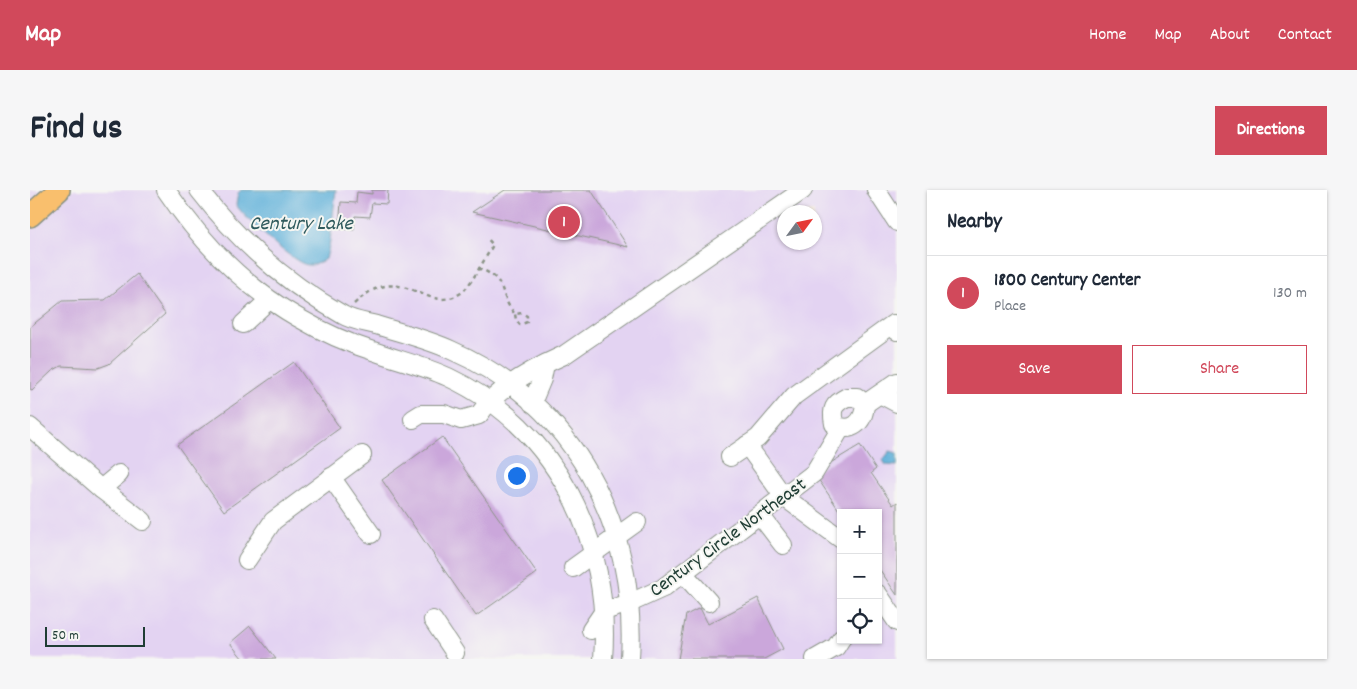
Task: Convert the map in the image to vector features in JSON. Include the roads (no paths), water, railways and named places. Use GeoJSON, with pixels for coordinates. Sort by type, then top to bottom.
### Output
{"type":"FeatureCollection","features":[{"type":"Feature","properties":{"kind":"main road"},"geometry":{"type":"LineString","coordinates":[[30,216],[59,190]]}},
{"type":"Feature","properties":{"kind":"street"},"geometry":{"type":"LineString","coordinates":[[161,190],[225,263],[250,286],[269,300],[337,337],[433,371],[489,400],[528,437],[562,479],[583,519],[595,554],[600,572],[604,611],[603,659]]}},
{"type":"Feature","properties":{"kind":"street"},"geometry":{"type":"LineString","coordinates":[[166,190],[180,211]]}},
{"type":"Feature","properties":{"kind":"street"},"geometry":{"type":"LineString","coordinates":[[199,190],[232,231],[283,276],[346,317],[452,350],[511,385],[532,403],[561,433],[588,470],[605,503],[618,537],[630,603],[630,659]]}},
{"type":"Feature","properties":{"kind":"street"},"geometry":{"type":"LineString","coordinates":[[413,419],[421,414],[444,414],[461,420],[478,415],[489,400],[545,364],[564,355],[803,190]]}},
{"type":"Feature","properties":{"kind":"street"},"geometry":{"type":"LineString","coordinates":[[876,190],[897,222]]}},
{"type":"Feature","properties":{"kind":"street"},"geometry":{"type":"LineString","coordinates":[[243,324],[269,300]]}},
{"type":"Feature","properties":{"kind":"street"},"geometry":{"type":"LineString","coordinates":[[730,457],[758,438],[794,396],[893,324],[897,331]]}},
{"type":"Feature","properties":{"kind":"street"},"geometry":{"type":"LineString","coordinates":[[532,403],[542,379],[545,364]]}},
{"type":"Feature","properties":{"kind":"street"},"geometry":{"type":"LineString","coordinates":[[864,404],[897,382]]}},
{"type":"Feature","properties":{"kind":"street"},"geometry":{"type":"LineString","coordinates":[[880,394],[897,404]]}},
{"type":"Feature","properties":{"kind":"street"},"geometry":{"type":"LineString","coordinates":[[846,397],[857,397],[864,404],[864,414],[858,424],[837,435],[831,411],[836,402],[846,397]]}},
{"type":"Feature","properties":{"kind":"street"},"geometry":{"type":"LineString","coordinates":[[30,427],[101,489],[143,521]]}},
{"type":"Feature","properties":{"kind":"street","name":"Century Circle Northeast"},"geometry":{"type":"LineString","coordinates":[[604,611],[630,603],[663,588],[760,515],[814,473],[837,435]]}},
{"type":"Feature","properties":{"kind":"street"},"geometry":{"type":"LineString","coordinates":[[747,445],[784,496],[837,536]]}},
{"type":"Feature","properties":{"kind":"street"},"geometry":{"type":"LineString","coordinates":[[247,560],[273,521],[362,455]]}},
{"type":"Feature","properties":{"kind":"street"},"geometry":{"type":"LineString","coordinates":[[101,489],[119,474]]}},
{"type":"Feature","properties":{"kind":"street"},"geometry":{"type":"LineString","coordinates":[[332,477],[371,534]]}},
{"type":"Feature","properties":{"kind":"street"},"geometry":{"type":"LineString","coordinates":[[760,515],[783,545]]}},
{"type":"Feature","properties":{"kind":"street"},"geometry":{"type":"LineString","coordinates":[[573,568],[637,522]]}},
{"type":"Feature","properties":{"kind":"street"},"geometry":{"type":"LineString","coordinates":[[683,573],[709,602]]}},
{"type":"Feature","properties":{"kind":"street"},"geometry":{"type":"LineString","coordinates":[[882,599],[895,616]]}},
{"type":"Feature","properties":{"kind":"street"},"geometry":{"type":"LineString","coordinates":[[591,630],[604,611]]}},
{"type":"Feature","properties":{"kind":"street"},"geometry":{"type":"LineString","coordinates":[[433,620],[455,653]]}},
{"type":"Feature","properties":{"kind":"street"},"geometry":{"type":"LineString","coordinates":[[815,659],[838,644]]}},
{"type":"Feature","properties":{"kind":"water","name":"Century Lake"},"geometry":{"type":"Polygon","coordinates":[[[241,190],[336,190],[326,259],[307,265],[278,246],[236,205],[238,193],[241,190]]]}},
{"type":"Feature","properties":{"kind":"water"},"geometry":{"type":"Polygon","coordinates":[[[890,451],[897,453],[897,466],[886,465],[883,460],[890,451]]]}},
{"type":"Feature","properties":{"kind":"place","name":"1800 Century Center"},"geometry":{"type":"Point","coordinates":[564,222]}}]}
